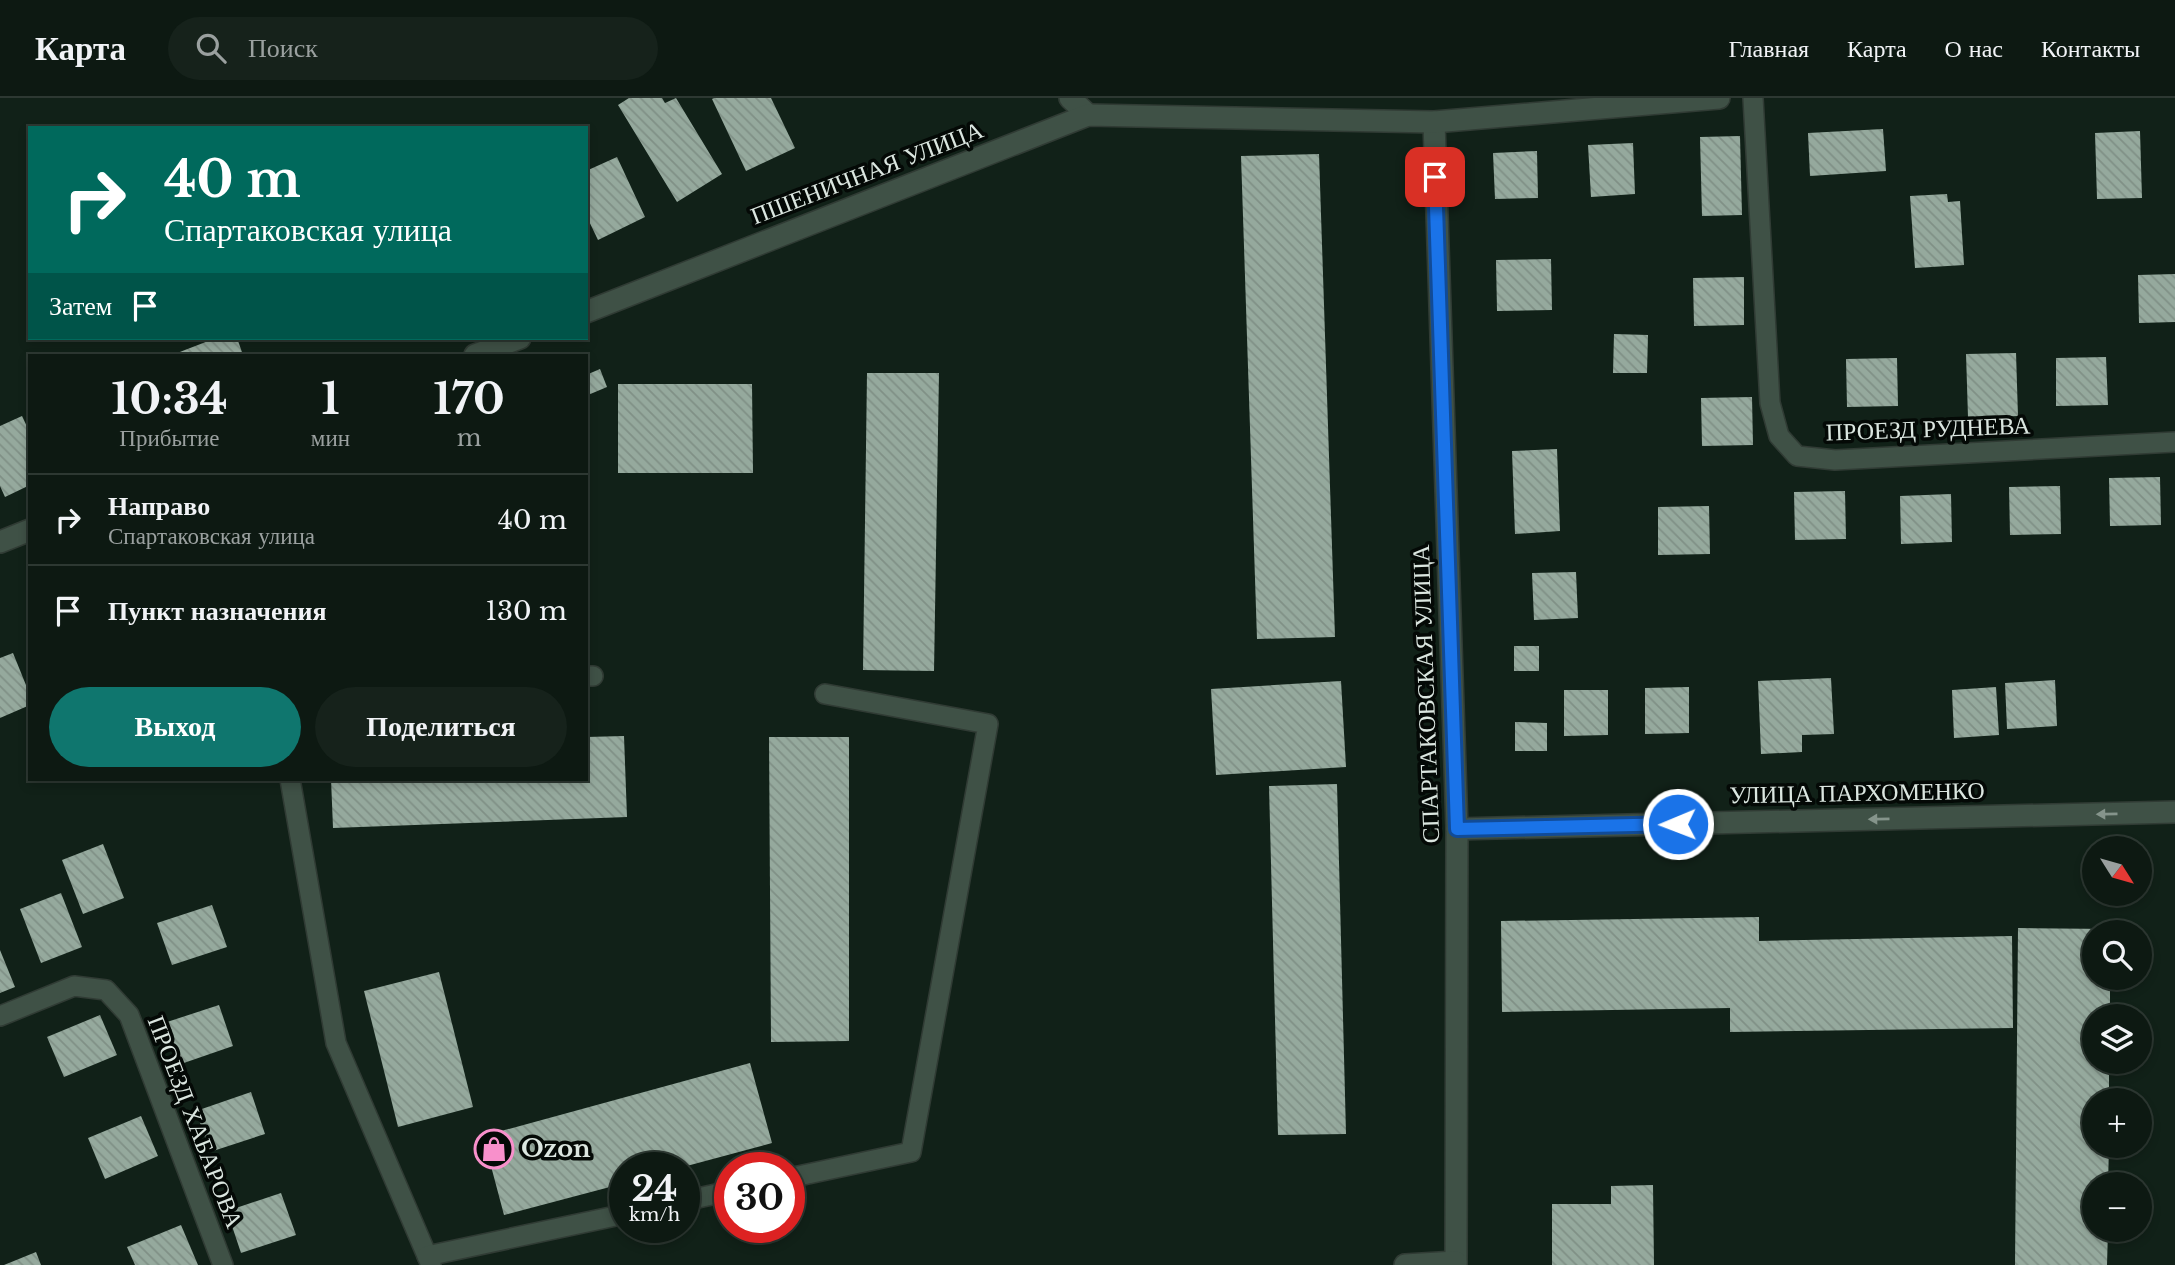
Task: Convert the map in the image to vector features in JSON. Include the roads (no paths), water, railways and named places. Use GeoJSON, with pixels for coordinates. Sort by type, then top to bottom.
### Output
{"type":"FeatureCollection","features":[{"type":"Feature","properties":{"kind":"street"},"geometry":{"type":"LineString","coordinates":[[1070,98],[1088,115]]}},
{"type":"Feature","properties":{"kind":"street","name":"ПШЕНИЧНАЯ УЛИЦА"},"geometry":{"type":"LineString","coordinates":[[588,311],[1088,115],[1434,122],[1718,98]]}},
{"type":"Feature","properties":{"kind":"street","name":"СПАРТАКОВСКАЯ УЛИЦА"},"geometry":{"type":"LineString","coordinates":[[1434,122],[1457,829],[1456,1263]]}},
{"type":"Feature","properties":{"kind":"street"},"geometry":{"type":"LineString","coordinates":[[478,354],[515,340]]}},
{"type":"Feature","properties":{"kind":"street"},"geometry":{"type":"LineString","coordinates":[[0,542],[28,531]]}},
{"type":"Feature","properties":{"kind":"street","name":"УЛИЦА ПАРХОМЕНКО"},"geometry":{"type":"LineString","coordinates":[[1457,829],[2175,812]]}},
{"type":"Feature","properties":{"kind":"street"},"geometry":{"type":"LineString","coordinates":[[1405,1265],[1456,1263]]}},
{"type":"Feature","properties":{"kind":"lane","name":"ПРОЕЗД РУДНЕВА"},"geometry":{"type":"LineString","coordinates":[[1754,98],[1770,403],[1779,436],[1797,456],[1835,460],[2175,442]]}},
{"type":"Feature","properties":{"kind":"lane"},"geometry":{"type":"LineString","coordinates":[[805,1175],[911,1152],[988,724],[825,694]]}},
{"type":"Feature","properties":{"kind":"lane"},"geometry":{"type":"LineString","coordinates":[[290,781],[336,1043],[429,1261],[609,1218]]}},
{"type":"Feature","properties":{"kind":"lane","name":"ПРОЕЗД ХАБАРОВА"},"geometry":{"type":"LineString","coordinates":[[0,1016],[74,986],[106,990],[129,1016],[223,1265]]}},
{"type":"Feature","properties":{"kind":"place","name":"Ozon"},"geometry":{"type":"Point","coordinates":[494,1149]}}]}
